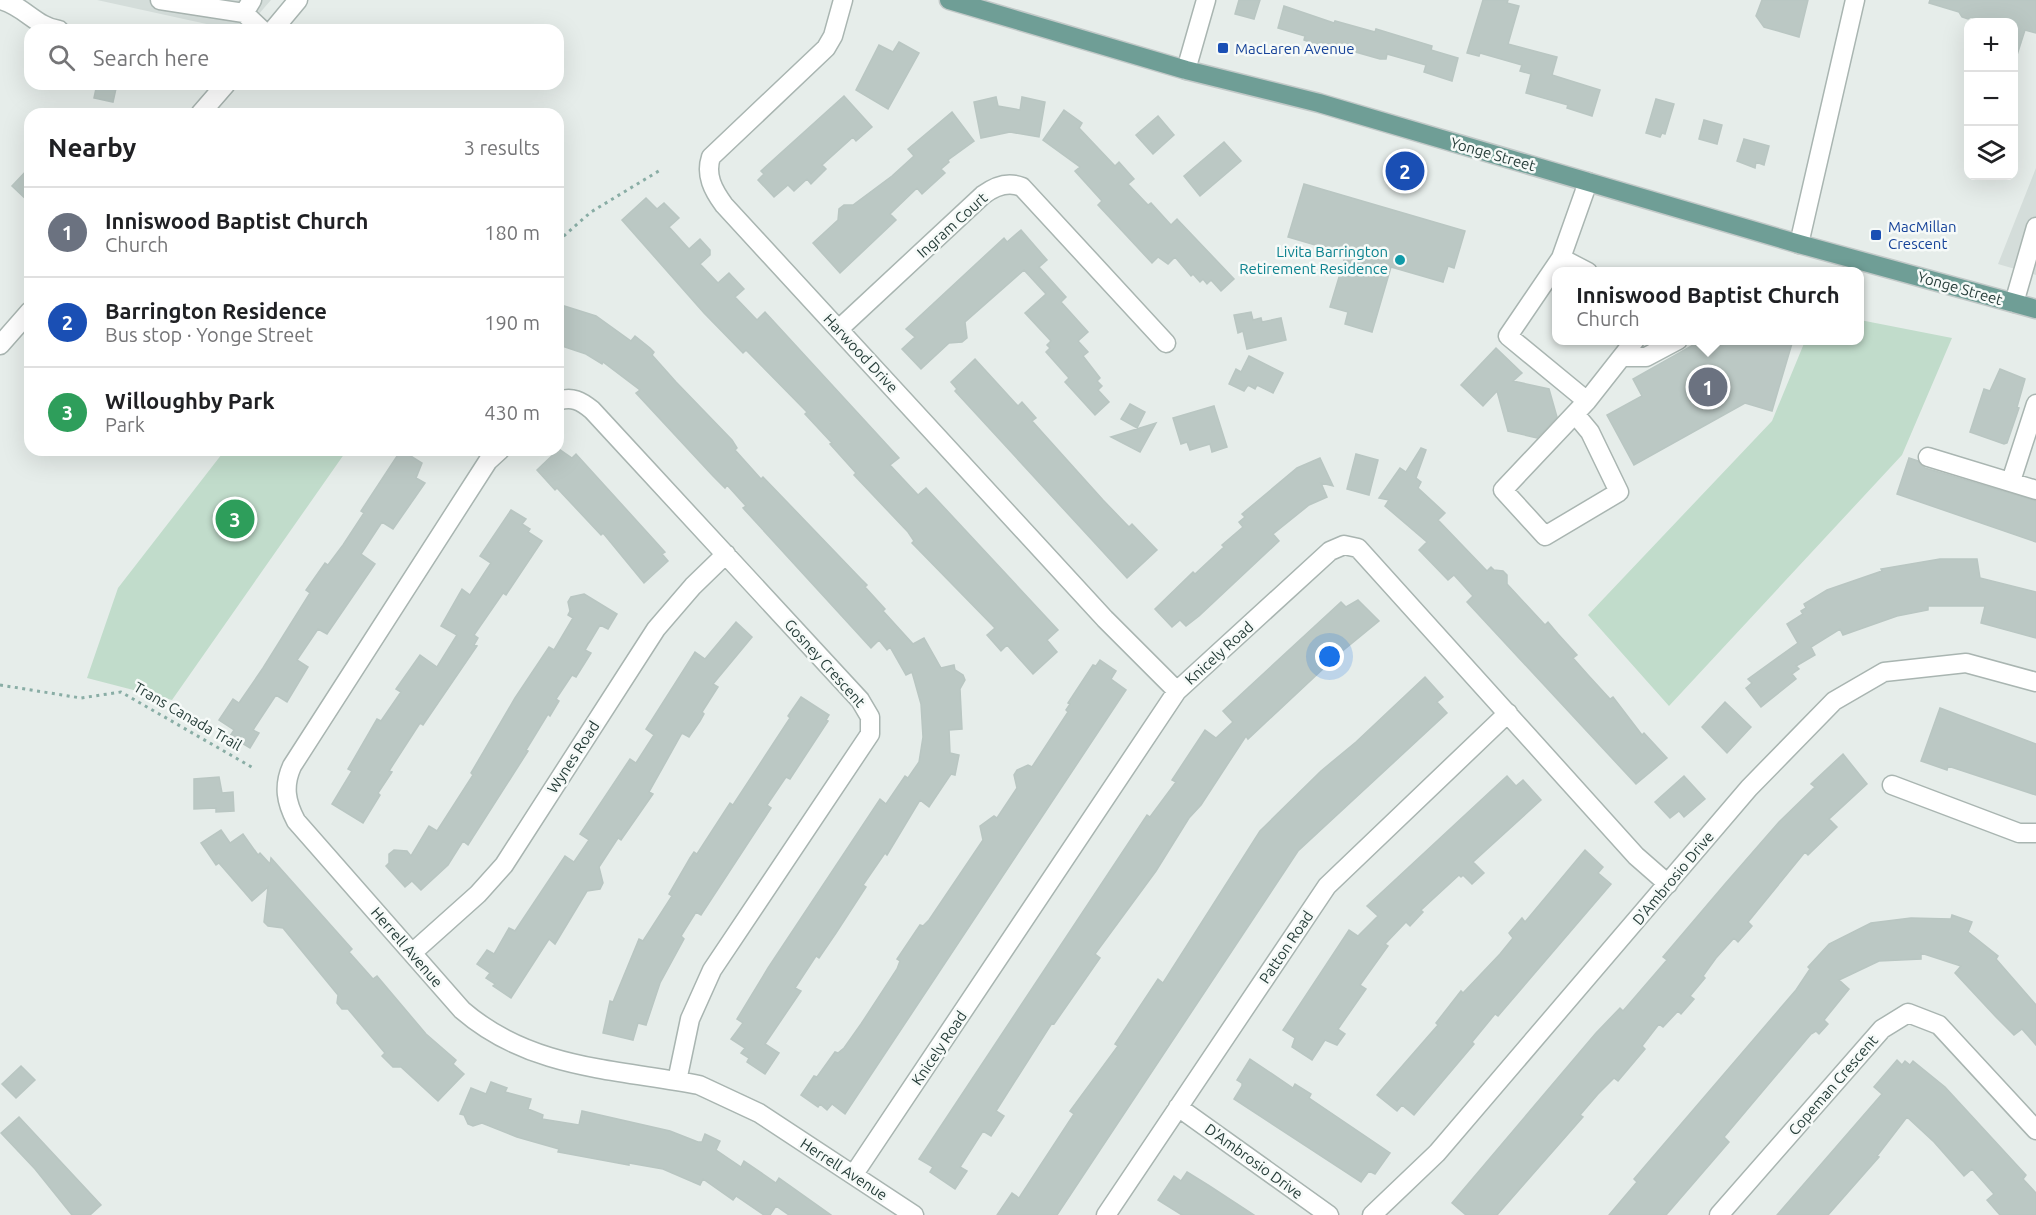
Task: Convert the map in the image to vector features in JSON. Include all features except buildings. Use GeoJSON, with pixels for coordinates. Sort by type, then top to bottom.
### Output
{"type":"FeatureCollection","features":[{"type":"Feature","properties":{"kind":"main road","name":"Yonge Street"},"geometry":{"type":"LineString","coordinates":[[949,0],[1186,70],[1319,103],[1799,243],[2036,309]]}},
{"type":"Feature","properties":{"kind":"street"},"geometry":{"type":"LineString","coordinates":[[0,0],[13,3],[40,24]]}},
{"type":"Feature","properties":{"kind":"street"},"geometry":{"type":"LineString","coordinates":[[160,0],[248,7],[258,24]]}},
{"type":"Feature","properties":{"kind":"street"},"geometry":{"type":"LineString","coordinates":[[278,24],[298,0]]}},
{"type":"Feature","properties":{"kind":"street","name":"Harwood Drive"},"geometry":{"type":"LineString","coordinates":[[843,0],[833,36],[826,48],[711,157],[708,172],[710,181],[724,204],[1105,619],[1177,691]]}},
{"type":"Feature","properties":{"kind":"street"},"geometry":{"type":"LineString","coordinates":[[1186,70],[1206,0]]}},
{"type":"Feature","properties":{"kind":"street"},"geometry":{"type":"LineString","coordinates":[[1799,243],[1855,0]]}},
{"type":"Feature","properties":{"kind":"street"},"geometry":{"type":"LineString","coordinates":[[205,108],[221,90]]}},
{"type":"Feature","properties":{"kind":"street"},"geometry":{"type":"LineString","coordinates":[[1555,267],[1561,258],[1588,182]]}},
{"type":"Feature","properties":{"kind":"street","name":"Ingram Court"},"geometry":{"type":"LineString","coordinates":[[839,329],[983,195],[996,187],[1009,184],[1022,187],[1166,343]]}},
{"type":"Feature","properties":{"kind":"street"},"geometry":{"type":"LineString","coordinates":[[2014,303],[2031,260],[2036,226]]}},
{"type":"Feature","properties":{"kind":"street"},"geometry":{"type":"LineString","coordinates":[[1561,258],[1578,267]]}},
{"type":"Feature","properties":{"kind":"street"},"geometry":{"type":"LineString","coordinates":[[1552,271],[1508,336],[1587,400]]}},
{"type":"Feature","properties":{"kind":"street"},"geometry":{"type":"LineString","coordinates":[[0,345],[24,318]]}},
{"type":"Feature","properties":{"kind":"street"},"geometry":{"type":"LineString","coordinates":[[1575,414],[1590,432],[1619,492],[1545,536],[1503,490],[1575,414],[1631,345]]}},
{"type":"Feature","properties":{"kind":"street"},"geometry":{"type":"LineString","coordinates":[[1622,357],[1646,357],[1669,345]]}},
{"type":"Feature","properties":{"kind":"street","name":"Gosney Crescent"},"geometry":{"type":"LineString","coordinates":[[564,399],[580,401],[592,410],[861,700],[870,717],[870,734],[712,970],[690,1019],[677,1081]]}},
{"type":"Feature","properties":{"kind":"street"},"geometry":{"type":"LineString","coordinates":[[2011,481],[2036,404]]}},
{"type":"Feature","properties":{"kind":"street","name":"Herrell Avenue"},"geometry":{"type":"LineString","coordinates":[[486,456],[286,779],[287,804],[297,821],[462,1010],[487,1030],[512,1044],[547,1057],[699,1085],[741,1103],[854,1174],[914,1215]]}},
{"type":"Feature","properties":{"kind":"street"},"geometry":{"type":"LineString","coordinates":[[1928,457],[2036,490]]}},
{"type":"Feature","properties":{"kind":"street","name":"Knicely Road"},"geometry":{"type":"LineString","coordinates":[[854,1174],[1177,691],[1330,551],[1344,545],[1358,548],[1636,856],[1668,884]]}},
{"type":"Feature","properties":{"kind":"street","name":"Wynes Road"},"geometry":{"type":"LineString","coordinates":[[412,952],[478,894],[504,865],[656,629],[693,586],[726,555]]}},
{"type":"Feature","properties":{"kind":"street","name":"D'Ambrosio Drive"},"geometry":{"type":"LineString","coordinates":[[1372,1215],[1437,1153],[1749,788],[1834,701],[1884,672],[1966,663],[2036,682]]}},
{"type":"Feature","properties":{"kind":"street","name":"Patton Road"},"geometry":{"type":"LineString","coordinates":[[1106,1215],[1327,886],[1508,713]]}},
{"type":"Feature","properties":{"kind":"street"},"geometry":{"type":"LineString","coordinates":[[1892,785],[2019,833],[2036,833]]}},
{"type":"Feature","properties":{"kind":"street","name":"Copeman Crescent"},"geometry":{"type":"LineString","coordinates":[[1719,1215],[1882,1029],[1908,1013],[1939,1024],[2036,1130]]}},
{"type":"Feature","properties":{"kind":"street","name":"D'Ambrosio Drive"},"geometry":{"type":"LineString","coordinates":[[1178,1107],[1329,1215]]}},
{"type":"Feature","properties":{"kind":"path"},"geometry":{"type":"LineString","coordinates":[[564,237],[591,212],[662,169]]}},
{"type":"Feature","properties":{"kind":"path","name":"Trans Canada Trail"},"geometry":{"type":"LineString","coordinates":[[0,685],[81,698],[121,692],[255,768]]}},
{"type":"Feature","properties":{"kind":"shaded area"},"geometry":{"type":"Polygon","coordinates":[[[97,0],[271,0],[250,24],[207,24],[97,0]]]}},
{"type":"Feature","properties":{"kind":"shaded area"},"geometry":{"type":"Polygon","coordinates":[[[2036,168],[2036,275],[1998,264],[2036,168]]]}},
{"type":"Feature","properties":{"kind":"green space"},"geometry":{"type":"Polygon","coordinates":[[[1864,321],[1952,338],[1902,455],[1669,706],[1588,615],[1772,421],[1803,345],[1864,345],[1864,321]]]}},
{"type":"Feature","properties":{"kind":"green space"},"geometry":{"type":"Polygon","coordinates":[[[220,456],[343,456],[172,700],[87,678],[118,588],[220,456]]]}},
{"type":"Feature","properties":{"kind":"place","name":"MacLaren Avenue"},"geometry":{"type":"Point","coordinates":[1223,48]}},
{"type":"Feature","properties":{"kind":"place","name":"Barrington Residence"},"geometry":{"type":"Point","coordinates":[1405,171]}},
{"type":"Feature","properties":{"kind":"place","name":"MacMillan Crescent"},"geometry":{"type":"Point","coordinates":[1876,235]}},
{"type":"Feature","properties":{"kind":"place","name":"Livita Barrington Retirement Residence"},"geometry":{"type":"Point","coordinates":[1400,260]}},
{"type":"Feature","properties":{"kind":"place","name":"Inniswood Baptist Church"},"geometry":{"type":"Point","coordinates":[1708,387]}},
{"type":"Feature","properties":{"kind":"place","name":"Willoughby Park"},"geometry":{"type":"Point","coordinates":[235,519]}}]}
